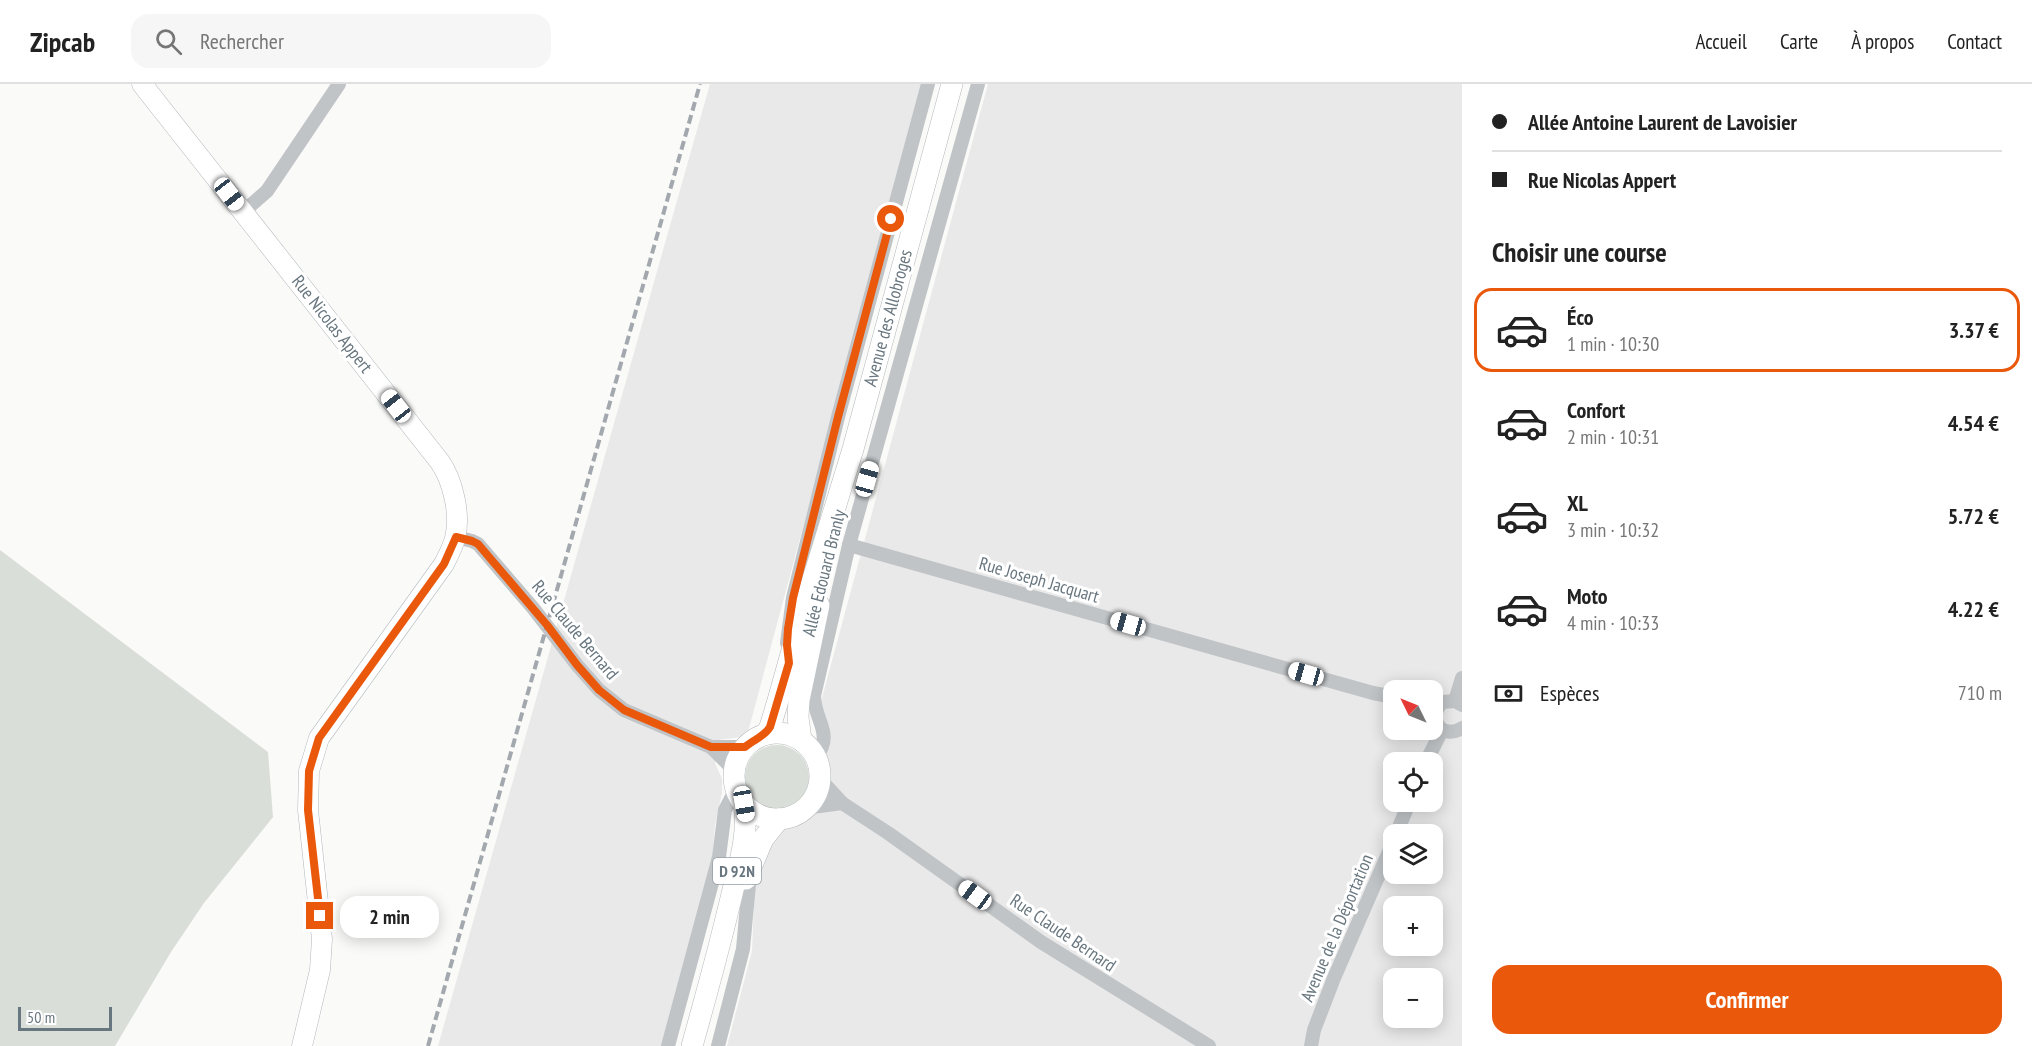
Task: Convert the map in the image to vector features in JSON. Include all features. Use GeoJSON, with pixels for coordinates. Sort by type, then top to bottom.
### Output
{"type":"FeatureCollection","features":[{"type":"Feature","properties":{"kind":"main road","name":"Avenue des Allobroges"},"geometry":{"type":"LineString","coordinates":[[801,740],[798,717],[798,606],[853,449],[952,84]]}},
{"type":"Feature","properties":{"kind":"main road","name":"Avenue des Allobroges"},"geometry":{"type":"LineString","coordinates":[[766,734],[797,669],[840,521],[853,449]]}},
{"type":"Feature","properties":{"kind":"main road"},"geometry":{"type":"LineString","coordinates":[[766,734],[790,735],[801,740],[816,758],[820,779],[817,790],[805,808],[788,817],[779,819],[760,815],[738,787],[738,758],[754,739],[766,734]]}},
{"type":"Feature","properties":{"kind":"main road","name":"D 92N"},"geometry":{"type":"LineString","coordinates":[[692,1046],[722,938],[745,832],[746,816],[738,787]]}},
{"type":"Feature","properties":{"kind":"main road","name":"D 92N"},"geometry":{"type":"LineString","coordinates":[[722,938],[763,839],[779,819]]}},
{"type":"Feature","properties":{"kind":"street","name":"Rue Nicolas Appert"},"geometry":{"type":"LineString","coordinates":[[142,84],[447,471],[456,507],[456,537],[444,564],[319,738],[309,771],[308,810],[322,939],[320,970],[302,1046]]}},
{"type":"Feature","properties":{"kind":"street"},"geometry":{"type":"LineString","coordinates":[[243,212],[267,191],[339,84]]}},
{"type":"Feature","properties":{"kind":"street"},"geometry":{"type":"LineString","coordinates":[[798,606],[838,417],[928,84]]}},
{"type":"Feature","properties":{"kind":"street","name":"Allée Edouard Branly"},"geometry":{"type":"LineString","coordinates":[[816,758],[825,740],[814,696],[849,545],[978,84]]}},
{"type":"Feature","properties":{"kind":"street","name":"Rue Claude Bernard"},"geometry":{"type":"LineString","coordinates":[[456,537],[478,544],[547,625],[577,665],[599,690],[624,710],[711,747],[745,747]]}},
{"type":"Feature","properties":{"kind":"street","name":"Rue Joseph Jacquart"},"geometry":{"type":"LineString","coordinates":[[849,545],[1383,695]]}},
{"type":"Feature","properties":{"kind":"street"},"geometry":{"type":"LineString","coordinates":[[1443,702],[1459,703],[1462,678]]}},
{"type":"Feature","properties":{"kind":"street"},"geometry":{"type":"LineString","coordinates":[[1443,730],[1449,733],[1462,728]]}},
{"type":"Feature","properties":{"kind":"street","name":"Rue Claude Bernard"},"geometry":{"type":"LineString","coordinates":[[711,747],[738,787]]}},
{"type":"Feature","properties":{"kind":"street","name":"Rue Claude Bernard"},"geometry":{"type":"LineString","coordinates":[[820,779],[842,803],[1041,942],[1209,1046]]}},
{"type":"Feature","properties":{"kind":"street"},"geometry":{"type":"LineString","coordinates":[[668,1046],[719,857],[725,810],[738,787]]}},
{"type":"Feature","properties":{"kind":"street"},"geometry":{"type":"LineString","coordinates":[[805,808],[842,803]]}},
{"type":"Feature","properties":{"kind":"street","name":"Avenue de la Déportation"},"geometry":{"type":"LineString","coordinates":[[1314,1030],[1383,865]]}},
{"type":"Feature","properties":{"kind":"street"},"geometry":{"type":"LineString","coordinates":[[718,1046],[743,950],[749,884],[746,878]]}},
{"type":"Feature","properties":{"kind":"street"},"geometry":{"type":"LineString","coordinates":[[1300,1046],[1314,1030]]}},
{"type":"Feature","properties":{"kind":"street"},"geometry":{"type":"LineString","coordinates":[[1311,1046],[1314,1030]]}},
{"type":"Feature","properties":{"kind":"shaded area"},"geometry":{"type":"Polygon","coordinates":[[[710,84],[922,84],[748,732],[741,737],[718,740],[715,763],[722,779],[722,793],[715,825],[712,862],[663,1046],[438,1046],[710,84]]]}},
{"type":"Feature","properties":{"kind":"shaded area"},"geometry":{"type":"Polygon","coordinates":[[[988,84],[1462,84],[1462,1046],[727,1046],[752,951],[755,877],[772,838],[787,828],[803,822],[818,808],[827,783],[827,737],[819,709],[988,84]]]}},
{"type":"Feature","properties":{"kind":"shaded area"},"geometry":{"type":"Polygon","coordinates":[[[0,550],[268,752],[273,817],[204,903],[171,952],[115,1046],[0,1046],[0,550]]]}},
{"type":"Feature","properties":{"kind":"shaded area"},"geometry":{"type":"Polygon","coordinates":[[[771,745],[783,745],[800,754],[807,765],[809,777],[807,789],[800,800],[783,809],[771,809],[759,804],[750,795],[745,783],[745,771],[750,759],[759,750],[771,745]]]}},
{"type":"Feature","properties":{"kind":"railway"},"geometry":{"type":"LineString","coordinates":[[428,1046],[700,84]]}},
{"type":"Feature","properties":{"kind":"route"},"geometry":{"type":"LineString","coordinates":[[320,916],[308,810],[309,771],[319,738],[444,564],[456,537],[478,544],[547,625],[577,665],[599,690],[624,710],[711,747],[745,747],[754,739],[766,734],[789,663],[787,645],[793,598],[891,219]]}}]}
